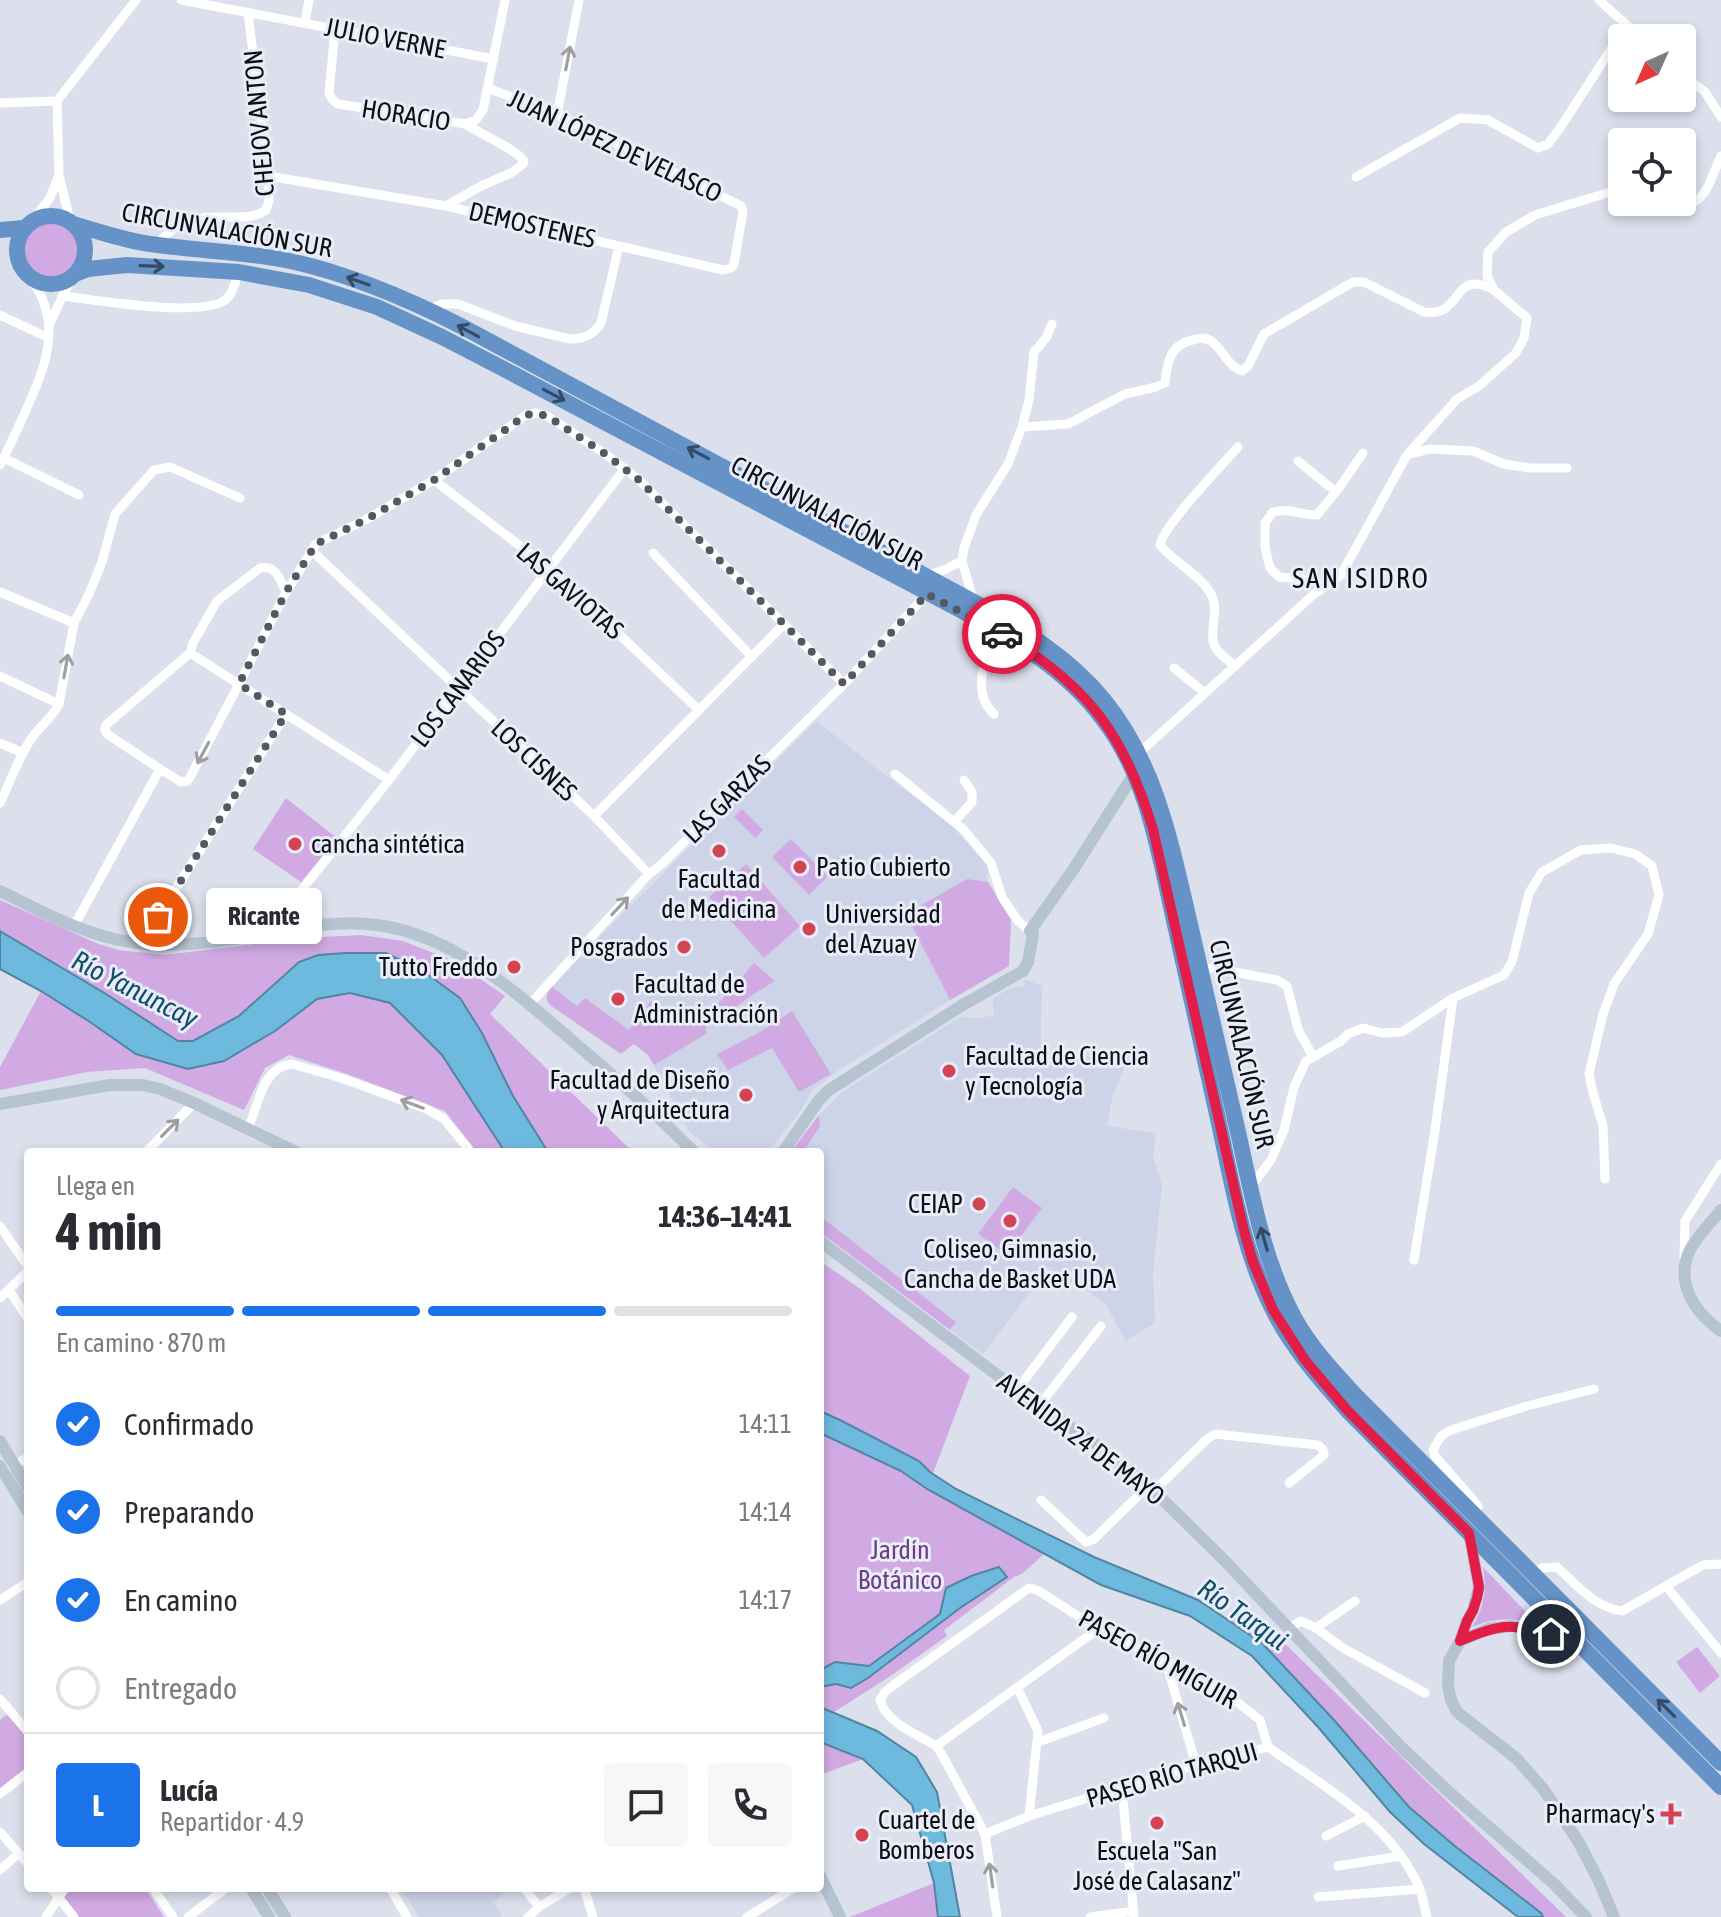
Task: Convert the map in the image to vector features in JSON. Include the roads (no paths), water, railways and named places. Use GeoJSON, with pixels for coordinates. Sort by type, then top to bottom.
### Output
{"type":"FeatureCollection","features":[{"type":"Feature","properties":{"kind":"highway"},"geometry":{"type":"LineString","coordinates":[[0,257],[10,260],[32,279],[42,283],[63,282],[82,265],[85,243],[81,232],[61,217],[41,216],[18,237],[17,258],[23,270]]}},
{"type":"Feature","properties":{"kind":"highway","name":"CIRCUNVALACIÓN SUR"},"geometry":{"type":"LineString","coordinates":[[72,223],[157,245],[244,254],[300,264],[366,283],[430,310],[974,602],[1044,644],[1074,669],[1121,722],[1152,783],[1169,834],[1250,1188],[1273,1271],[1298,1325],[1358,1398],[1721,1763]]}},
{"type":"Feature","properties":{"kind":"highway"},"geometry":{"type":"LineString","coordinates":[[0,230],[28,225]]}},
{"type":"Feature","properties":{"kind":"highway","name":"CIRCUNVALACIÓN SUR"},"geometry":{"type":"LineString","coordinates":[[74,275],[88,269],[127,265],[239,272],[309,285],[377,307],[617,428],[994,629],[1056,670],[1088,700],[1118,742],[1134,774],[1153,829],[1244,1231],[1273,1310],[1316,1375],[1347,1410],[1721,1787]]}},
{"type":"Feature","properties":{"kind":"main road"},"geometry":{"type":"LineString","coordinates":[[786,1148],[829,1090],[961,1006],[1023,971],[1028,962],[1033,934],[1030,931],[1134,774]]}},
{"type":"Feature","properties":{"kind":"main road"},"geometry":{"type":"LineString","coordinates":[[0,891],[74,926],[141,944],[204,943],[358,923],[410,932],[436,942],[489,973],[637,1096],[690,1148]]}},
{"type":"Feature","properties":{"kind":"main road"},"geometry":{"type":"LineString","coordinates":[[0,1104],[128,1084],[160,1089],[288,1148]]}},
{"type":"Feature","properties":{"kind":"main road"},"geometry":{"type":"LineString","coordinates":[[1721,1210],[1690,1250],[1684,1269],[1688,1291],[1701,1315],[1721,1331]]}},
{"type":"Feature","properties":{"kind":"main road","name":"AVENIDA 24 DE MAYO"},"geometry":{"type":"LineString","coordinates":[[824,1245],[1017,1390],[1098,1446],[1151,1489],[1191,1526],[1402,1748],[1553,1883],[1586,1917]]}},
{"type":"Feature","properties":{"kind":"main road"},"geometry":{"type":"LineString","coordinates":[[0,1441],[5,1470],[24,1505]]}},
{"type":"Feature","properties":{"kind":"main road"},"geometry":{"type":"LineString","coordinates":[[5,1470],[24,1485]]}},
{"type":"Feature","properties":{"kind":"main road"},"geometry":{"type":"LineString","coordinates":[[1469,1533],[1479,1587],[1473,1610],[1449,1661],[1447,1673],[1451,1700],[1457,1712],[1517,1759],[1544,1790],[1578,1841],[1598,1879],[1611,1914]]}},
{"type":"Feature","properties":{"kind":"main road"},"geometry":{"type":"LineString","coordinates":[[1460,1641],[1488,1629],[1512,1626],[1575,1640]]}},
{"type":"Feature","properties":{"kind":"main road"},"geometry":{"type":"LineString","coordinates":[[824,1884],[840,1917]]}},
{"type":"Feature","properties":{"kind":"main road"},"geometry":{"type":"LineString","coordinates":[[253,1892],[269,1917]]}},
{"type":"Feature","properties":{"kind":"main road"},"geometry":{"type":"LineString","coordinates":[[269,1892],[285,1917]]}},
{"type":"Feature","properties":{"kind":"street"},"geometry":{"type":"LineString","coordinates":[[72,223],[59,175],[57,101],[136,0]]}},
{"type":"Feature","properties":{"kind":"street","name":"JULIO VERNE"},"geometry":{"type":"LineString","coordinates":[[181,0],[494,59]]}},
{"type":"Feature","properties":{"kind":"street"},"geometry":{"type":"LineString","coordinates":[[305,22],[309,0]]}},
{"type":"Feature","properties":{"kind":"street","name":"HORACIO"},"geometry":{"type":"LineString","coordinates":[[335,29],[329,93],[338,104],[465,124],[476,120],[483,110],[505,0]]}},
{"type":"Feature","properties":{"kind":"street"},"geometry":{"type":"LineString","coordinates":[[557,115],[578,0]]}},
{"type":"Feature","properties":{"kind":"street"},"geometry":{"type":"LineString","coordinates":[[1599,0],[1624,24]]}},
{"type":"Feature","properties":{"kind":"street","name":"CHEJOV ANTON"},"geometry":{"type":"LineString","coordinates":[[157,245],[168,232],[185,221],[258,216],[266,210],[269,201],[268,176],[248,12]]}},
{"type":"Feature","properties":{"kind":"street"},"geometry":{"type":"LineString","coordinates":[[1356,177],[1460,118],[1488,120],[1538,148],[1548,144],[1608,54]]}},
{"type":"Feature","properties":{"kind":"street"},"geometry":{"type":"LineString","coordinates":[[1696,85],[1705,92],[1721,117]]}},
{"type":"Feature","properties":{"kind":"street","name":"JUAN LÓPEZ DE VELASCO"},"geometry":{"type":"LineString","coordinates":[[488,88],[557,115],[741,206]]}},
{"type":"Feature","properties":{"kind":"street"},"geometry":{"type":"LineString","coordinates":[[0,103],[57,101]]}},
{"type":"Feature","properties":{"kind":"street"},"geometry":{"type":"LineString","coordinates":[[446,206],[511,173],[524,161],[519,154],[465,124]]}},
{"type":"Feature","properties":{"kind":"street"},"geometry":{"type":"LineString","coordinates":[[1696,202],[1703,197],[1721,156]]}},
{"type":"Feature","properties":{"kind":"street"},"geometry":{"type":"LineString","coordinates":[[28,225],[50,198],[59,175]]}},
{"type":"Feature","properties":{"kind":"street","name":"DEMOSTENES"},"geometry":{"type":"LineString","coordinates":[[268,176],[446,206],[723,270],[734,264],[743,211],[741,206]]}},
{"type":"Feature","properties":{"kind":"street"},"geometry":{"type":"LineString","coordinates":[[1494,290],[1487,276],[1488,252],[1506,232],[1535,215],[1608,193]]}},
{"type":"Feature","properties":{"kind":"street"},"geometry":{"type":"LineString","coordinates":[[430,310],[441,304],[458,304],[515,326],[570,339],[589,336],[601,323],[619,246]]}},
{"type":"Feature","properties":{"kind":"street"},"geometry":{"type":"LineString","coordinates":[[23,270],[41,294],[49,338],[41,378],[2,461],[79,495]]}},
{"type":"Feature","properties":{"kind":"street"},"geometry":{"type":"LineString","coordinates":[[62,296],[173,309],[194,307],[224,301],[231,294],[239,272]]}},
{"type":"Feature","properties":{"kind":"street"},"geometry":{"type":"LineString","coordinates":[[49,325],[74,275]]}},
{"type":"Feature","properties":{"kind":"street"},"geometry":{"type":"LineString","coordinates":[[1022,427],[1068,424],[1125,394],[1165,383],[1172,351],[1188,340],[1204,338],[1213,342],[1234,368],[1242,371],[1248,366],[1264,334],[1353,282],[1364,282],[1424,312],[1435,314],[1445,310],[1466,285],[1482,284],[1494,290],[1527,318],[1524,338],[1516,353],[1479,386],[1457,399],[1407,455],[1341,575],[1313,595],[1139,753]]}},
{"type":"Feature","properties":{"kind":"street"},"geometry":{"type":"LineString","coordinates":[[0,315],[49,338]]}},
{"type":"Feature","properties":{"kind":"street"},"geometry":{"type":"LineString","coordinates":[[974,602],[962,561],[976,515],[1008,464],[1029,400],[1034,352],[1046,338],[1052,324]]}},
{"type":"Feature","properties":{"kind":"street"},"geometry":{"type":"LineString","coordinates":[[286,592],[274,570],[260,568],[217,601],[190,653],[106,725],[107,734],[181,782],[188,781],[311,550],[322,539],[367,519],[434,480],[526,415],[541,414],[554,420],[625,468],[658,497],[844,684]]}},
{"type":"Feature","properties":{"kind":"street"},"geometry":{"type":"LineString","coordinates":[[1235,666],[1219,653],[1214,644],[1213,599],[1207,587],[1160,545],[1173,521],[1238,447]]}},
{"type":"Feature","properties":{"kind":"street"},"geometry":{"type":"LineString","coordinates":[[1407,455],[1430,449],[1473,451],[1504,464],[1529,468],[1567,468]]}},
{"type":"Feature","properties":{"kind":"street"},"geometry":{"type":"LineString","coordinates":[[1327,585],[1279,577],[1270,568],[1265,547],[1265,523],[1273,512],[1288,509],[1305,515],[1317,515],[1363,453]]}},
{"type":"Feature","properties":{"kind":"street"},"geometry":{"type":"LineString","coordinates":[[1298,461],[1336,492]]}},
{"type":"Feature","properties":{"kind":"street"},"geometry":{"type":"LineString","coordinates":[[0,803],[2,792],[23,753],[59,704],[74,623],[102,562],[115,514],[159,468],[170,467],[240,498]]}},
{"type":"Feature","properties":{"kind":"street","name":"LOS CANARIOS"},"geometry":{"type":"LineString","coordinates":[[262,934],[288,908],[389,780],[625,468]]}},
{"type":"Feature","properties":{"kind":"street","name":"LAS GAVIOTAS"},"geometry":{"type":"LineString","coordinates":[[434,480],[550,569],[699,710]]}},
{"type":"Feature","properties":{"kind":"street","name":"LOS CISNES"},"geometry":{"type":"LineString","coordinates":[[311,550],[594,816],[649,874]]}},
{"type":"Feature","properties":{"kind":"street"},"geometry":{"type":"LineString","coordinates":[[653,553],[752,657]]}},
{"type":"Feature","properties":{"kind":"street"},"geometry":{"type":"LineString","coordinates":[[925,576],[962,561]]}},
{"type":"Feature","properties":{"kind":"street"},"geometry":{"type":"LineString","coordinates":[[0,592],[74,623]]}},
{"type":"Feature","properties":{"kind":"street","name":"LAS GARZAS"},"geometry":{"type":"LineString","coordinates":[[529,1005],[649,874],[844,684],[927,594]]}},
{"type":"Feature","properties":{"kind":"street"},"geometry":{"type":"LineString","coordinates":[[594,816],[784,624]]}},
{"type":"Feature","properties":{"kind":"street"},"geometry":{"type":"LineString","coordinates":[[994,629],[981,678],[982,695],[988,709],[994,714]]}},
{"type":"Feature","properties":{"kind":"street"},"geometry":{"type":"LineString","coordinates":[[190,653],[389,780]]}},
{"type":"Feature","properties":{"kind":"street"},"geometry":{"type":"LineString","coordinates":[[1174,668],[1205,693]]}},
{"type":"Feature","properties":{"kind":"street"},"geometry":{"type":"LineString","coordinates":[[0,676],[59,704]]}},
{"type":"Feature","properties":{"kind":"street"},"geometry":{"type":"LineString","coordinates":[[141,944],[286,714]]}},
{"type":"Feature","properties":{"kind":"street"},"geometry":{"type":"LineString","coordinates":[[0,743],[23,753]]}},
{"type":"Feature","properties":{"kind":"street"},"geometry":{"type":"LineString","coordinates":[[74,926],[160,769]]}},
{"type":"Feature","properties":{"kind":"street"},"geometry":{"type":"LineString","coordinates":[[895,774],[964,830],[991,863],[1002,897],[1018,921],[1030,931]]}},
{"type":"Feature","properties":{"kind":"street"},"geometry":{"type":"LineString","coordinates":[[954,822],[972,802],[972,792],[964,780]]}},
{"type":"Feature","properties":{"kind":"street"},"geometry":{"type":"LineString","coordinates":[[1250,1188],[1271,1160],[1284,1130],[1294,1087],[1306,1061],[1363,1028],[1382,1033],[1402,1032],[1453,998],[1504,975],[1512,962],[1529,893],[1542,872],[1581,850],[1611,848],[1635,854],[1652,866],[1659,895],[1648,934],[1614,984],[1603,1014],[1589,1074],[1603,1126],[1605,1179]]}},
{"type":"Feature","properties":{"kind":"street"},"geometry":{"type":"LineString","coordinates":[[288,908],[283,922],[289,930]]}},
{"type":"Feature","properties":{"kind":"street"},"geometry":{"type":"LineString","coordinates":[[1200,968],[1284,983],[1298,1029],[1313,1057]]}},
{"type":"Feature","properties":{"kind":"street"},"geometry":{"type":"LineString","coordinates":[[1414,1260],[1453,998]]}},
{"type":"Feature","properties":{"kind":"street"},"geometry":{"type":"LineString","coordinates":[[248,1129],[265,1083],[274,1070],[292,1064],[424,1108],[443,1118],[468,1148]]}},
{"type":"Feature","properties":{"kind":"street"},"geometry":{"type":"LineString","coordinates":[[150,1148],[194,1103]]}},
{"type":"Feature","properties":{"kind":"street"},"geometry":{"type":"LineString","coordinates":[[1684,1269],[1685,1221],[1721,1164]]}},
{"type":"Feature","properties":{"kind":"street"},"geometry":{"type":"LineString","coordinates":[[0,1226],[24,1263]]}},
{"type":"Feature","properties":{"kind":"street"},"geometry":{"type":"LineString","coordinates":[[24,1273],[3,1293],[24,1315]]}},
{"type":"Feature","properties":{"kind":"street"},"geometry":{"type":"LineString","coordinates":[[1017,1390],[1072,1317]]}},
{"type":"Feature","properties":{"kind":"street"},"geometry":{"type":"LineString","coordinates":[[1039,1406],[1101,1326]]}},
{"type":"Feature","properties":{"kind":"street"},"geometry":{"type":"LineString","coordinates":[[1474,1515],[1478,1507],[1435,1456],[1433,1450],[1441,1436],[1527,1406],[1594,1389]]}},
{"type":"Feature","properties":{"kind":"street"},"geometry":{"type":"LineString","coordinates":[[1041,1500],[1086,1542],[1094,1539],[1215,1434],[1318,1445],[1324,1455],[1289,1483]]}},
{"type":"Feature","properties":{"kind":"street"},"geometry":{"type":"LineString","coordinates":[[5,1470],[24,1459]]}},
{"type":"Feature","properties":{"kind":"street"},"geometry":{"type":"LineString","coordinates":[[1533,1575],[1542,1568],[1557,1567],[1598,1604],[1622,1611],[1703,1565],[1721,1564]]}},
{"type":"Feature","properties":{"kind":"street"},"geometry":{"type":"LineString","coordinates":[[0,1600],[24,1585]]}},
{"type":"Feature","properties":{"kind":"street"},"geometry":{"type":"LineString","coordinates":[[1666,1586],[1721,1653]]}},
{"type":"Feature","properties":{"kind":"street","name":"PASEO RÍO MIGUIR"},"geometry":{"type":"LineString","coordinates":[[936,1746],[890,1717],[883,1710],[880,1700],[885,1692],[946,1646],[1029,1588],[1039,1591],[1098,1629],[1219,1688],[1260,1720],[1268,1747]]}},
{"type":"Feature","properties":{"kind":"street"},"geometry":{"type":"LineString","coordinates":[[1316,1628],[1355,1601]]}},
{"type":"Feature","properties":{"kind":"street"},"geometry":{"type":"LineString","coordinates":[[1289,1628],[1301,1621],[1316,1628],[1343,1648],[1425,1693]]}},
{"type":"Feature","properties":{"kind":"street"},"geometry":{"type":"LineString","coordinates":[[997,1917],[985,1834],[936,1746],[1098,1629]]}},
{"type":"Feature","properties":{"kind":"street"},"geometry":{"type":"LineString","coordinates":[[1166,1662],[1196,1765]]}},
{"type":"Feature","properties":{"kind":"street"},"geometry":{"type":"LineString","coordinates":[[1017,1687],[1038,1731],[1029,1816]]}},
{"type":"Feature","properties":{"kind":"street"},"geometry":{"type":"LineString","coordinates":[[0,1699],[24,1727]]}},
{"type":"Feature","properties":{"kind":"street"},"geometry":{"type":"LineString","coordinates":[[0,1718],[9,1710]]}},
{"type":"Feature","properties":{"kind":"street"},"geometry":{"type":"LineString","coordinates":[[1038,1742],[1104,1718]]}},
{"type":"Feature","properties":{"kind":"street","name":"PASEO RÍO TARQUI"},"geometry":{"type":"LineString","coordinates":[[985,1834],[1029,1816],[1196,1765],[1268,1747],[1365,1816],[1385,1836],[1420,1889],[1427,1917]]}},
{"type":"Feature","properties":{"kind":"street"},"geometry":{"type":"LineString","coordinates":[[0,1794],[24,1775]]}},
{"type":"Feature","properties":{"kind":"street"},"geometry":{"type":"LineString","coordinates":[[1090,1917],[1134,1914],[1122,1789]]}},
{"type":"Feature","properties":{"kind":"street"},"geometry":{"type":"LineString","coordinates":[[1326,1836],[1365,1816]]}},
{"type":"Feature","properties":{"kind":"street"},"geometry":{"type":"LineString","coordinates":[[0,1832],[24,1860]]}},
{"type":"Feature","properties":{"kind":"street"},"geometry":{"type":"LineString","coordinates":[[0,1870],[18,1854]]}},
{"type":"Feature","properties":{"kind":"street"},"geometry":{"type":"LineString","coordinates":[[1338,1866],[1401,1856]]}},
{"type":"Feature","properties":{"kind":"street"},"geometry":{"type":"LineString","coordinates":[[1318,1897],[1420,1889]]}},
{"type":"Feature","properties":{"kind":"street"},"geometry":{"type":"LineString","coordinates":[[46,1917],[62,1892]]}},
{"type":"Feature","properties":{"kind":"street"},"geometry":{"type":"LineString","coordinates":[[62,1892],[74,1917]]}},
{"type":"Feature","properties":{"kind":"street"},"geometry":{"type":"LineString","coordinates":[[156,1892],[173,1917]]}},
{"type":"Feature","properties":{"kind":"street"},"geometry":{"type":"LineString","coordinates":[[188,1917],[221,1892]]}},
{"type":"Feature","properties":{"kind":"street"},"geometry":{"type":"LineString","coordinates":[[392,1892],[407,1917]]}},
{"type":"Feature","properties":{"kind":"street"},"geometry":{"type":"LineString","coordinates":[[527,1892],[539,1907]]}},
{"type":"Feature","properties":{"kind":"street"},"geometry":{"type":"LineString","coordinates":[[528,1917],[563,1892]]}},
{"type":"Feature","properties":{"kind":"street"},"geometry":{"type":"LineString","coordinates":[[585,1892],[593,1917]]}},
{"type":"Feature","properties":{"kind":"street"},"geometry":{"type":"LineString","coordinates":[[747,1917],[788,1892]]}},
{"type":"Feature","properties":{"kind":"water"},"geometry":{"type":"Polygon","coordinates":[[[0,931],[178,1041],[193,1041],[239,1016],[299,962],[318,955],[386,953],[423,971],[460,998],[482,1033],[513,1096],[546,1148],[502,1148],[442,1055],[390,1003],[350,993],[317,999],[275,1031],[224,1061],[188,1069],[136,1054],[41,991],[0,969],[0,931]]]}},
{"type":"Feature","properties":{"kind":"water"},"geometry":{"type":"Polygon","coordinates":[[[824,1413],[919,1461],[956,1489],[1094,1557],[1198,1600],[1262,1643],[1409,1807],[1543,1917],[1518,1917],[1424,1844],[1390,1812],[1252,1656],[1190,1616],[1101,1585],[927,1489],[901,1471],[824,1435],[824,1413]]]}},
{"type":"Feature","properties":{"kind":"water"},"geometry":{"type":"Polygon","coordinates":[[[999,1567],[1007,1577],[960,1608],[868,1678],[851,1688],[836,1684],[824,1686],[824,1668],[835,1662],[869,1666],[940,1614],[946,1588],[999,1567]]]}},
{"type":"Feature","properties":{"kind":"water"},"geometry":{"type":"Polygon","coordinates":[[[824,1709],[877,1731],[916,1757],[937,1792],[960,1917],[938,1917],[934,1883],[912,1805],[863,1759],[824,1744],[824,1709]]]}},
{"type":"Feature","properties":{"kind":"place","name":"cancha sintética"},"geometry":{"type":"Point","coordinates":[295,844]}},
{"type":"Feature","properties":{"kind":"place","name":"Facultad de Medicina"},"geometry":{"type":"Point","coordinates":[719,851]}},
{"type":"Feature","properties":{"kind":"place","name":"Patio Cubierto"},"geometry":{"type":"Point","coordinates":[800,867]}},
{"type":"Feature","properties":{"kind":"place","name":"Ricante"},"geometry":{"type":"Point","coordinates":[158,917]}},
{"type":"Feature","properties":{"kind":"place","name":"Universidad del Azuay"},"geometry":{"type":"Point","coordinates":[809,929]}},
{"type":"Feature","properties":{"kind":"place","name":"Posgrados"},"geometry":{"type":"Point","coordinates":[684,947]}},
{"type":"Feature","properties":{"kind":"place","name":"Tutto Freddo"},"geometry":{"type":"Point","coordinates":[514,967]}},
{"type":"Feature","properties":{"kind":"place","name":"Facultad de Administración"},"geometry":{"type":"Point","coordinates":[618,999]}},
{"type":"Feature","properties":{"kind":"place","name":"Facultad de Ciencia y Tecnología"},"geometry":{"type":"Point","coordinates":[949,1071]}},
{"type":"Feature","properties":{"kind":"place","name":"Facultad de Diseño y Arquitectura"},"geometry":{"type":"Point","coordinates":[746,1095]}},
{"type":"Feature","properties":{"kind":"place","name":"CEIAP"},"geometry":{"type":"Point","coordinates":[979,1204]}},
{"type":"Feature","properties":{"kind":"place","name":"Coliseo, Gimnasio, Cancha de Basket UDA"},"geometry":{"type":"Point","coordinates":[1010,1221]}},
{"type":"Feature","properties":{"kind":"place","name":"Pharmacy's"},"geometry":{"type":"Point","coordinates":[1671,1814]}},
{"type":"Feature","properties":{"kind":"place","name":"Escuela \"San José de Calasanz\""},"geometry":{"type":"Point","coordinates":[1157,1823]}},
{"type":"Feature","properties":{"kind":"place","name":"Cuartel de Bomberos"},"geometry":{"type":"Point","coordinates":[862,1835]}},
{"type":"Feature","properties":{"kind":"district","name":"SAN ISIDRO"},"geometry":{"type":"Point","coordinates":[1361,578]}},
{"type":"Feature","properties":{"kind":"water label","name":"Río Yanuncay"},"geometry":{"type":"Point","coordinates":[135,989]}},
{"type":"Feature","properties":{"kind":"water label","name":"Río Tarqui"},"geometry":{"type":"Point","coordinates":[1243,1614]}},
{"type":"Feature","properties":{"kind":"park label","name":"Jardín Botánico"},"geometry":{"type":"Point","coordinates":[900,1565]}}]}
